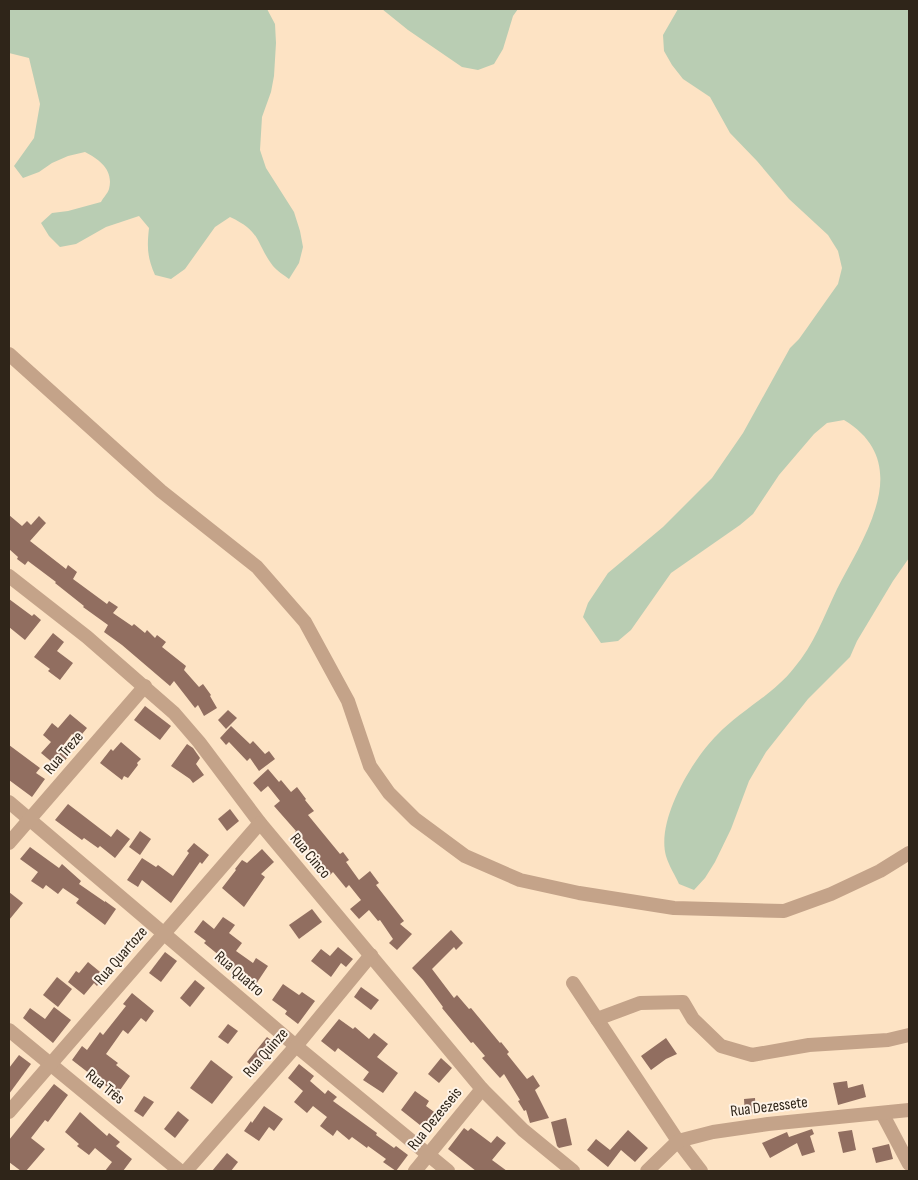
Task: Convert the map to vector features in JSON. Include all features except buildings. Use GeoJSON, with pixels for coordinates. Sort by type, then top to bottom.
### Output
{"type":"FeatureCollection","features":[{"type":"Feature","properties":{"kind":"street"},"geometry":{"type":"LineString","coordinates":[[9,354],[161,491],[257,567],[305,622],[348,701],[370,766],[389,793],[415,819],[465,856],[520,880],[579,893],[674,908],[784,911],[831,894],[880,872],[909,853]]}},
{"type":"Feature","properties":{"kind":"street","name":"Rua Cinco"},"geometry":{"type":"LineString","coordinates":[[10,580],[87,638],[145,686],[174,713],[189,729],[260,823],[482,1089],[523,1130],[573,1171]]}},
{"type":"Feature","properties":{"kind":"street","name":"Rua Treze"},"geometry":{"type":"LineString","coordinates":[[9,843],[145,686]]}},
{"type":"Feature","properties":{"kind":"street","name":"Rua Quatro"},"geometry":{"type":"LineString","coordinates":[[9,802],[296,1046],[448,1171]]}},
{"type":"Feature","properties":{"kind":"street","name":"Rua Quartoze"},"geometry":{"type":"LineString","coordinates":[[9,1112],[260,823]]}},
{"type":"Feature","properties":{"kind":"street","name":"Rua Quinze"},"geometry":{"type":"LineString","coordinates":[[186,1171],[296,1046],[371,955]]}},
{"type":"Feature","properties":{"kind":"street"},"geometry":{"type":"LineString","coordinates":[[573,983],[678,1141],[701,1171]]}},
{"type":"Feature","properties":{"kind":"street"},"geometry":{"type":"LineString","coordinates":[[597,1019],[640,1003],[683,1002],[693,1019],[720,1046],[752,1055],[810,1045],[888,1040],[909,1036]]}},
{"type":"Feature","properties":{"kind":"street","name":"Rua Três"},"geometry":{"type":"LineString","coordinates":[[9,1030],[180,1171]]}},
{"type":"Feature","properties":{"kind":"street","name":"Rua Dezesseis"},"geometry":{"type":"LineString","coordinates":[[415,1171],[482,1089]]}},
{"type":"Feature","properties":{"kind":"street","name":"Rua Dezessete"},"geometry":{"type":"LineString","coordinates":[[647,1171],[678,1141],[713,1132],[768,1124],[909,1110]]}},
{"type":"Feature","properties":{"kind":"street"},"geometry":{"type":"LineString","coordinates":[[882,1113],[909,1164]]}},
{"type":"Feature","properties":{"kind":"green space"},"geometry":{"type":"Polygon","coordinates":[[[9,9],[267,9],[275,24],[276,43],[271,92],[262,117],[260,150],[266,168],[294,212],[300,231],[303,247],[299,263],[289,279],[273,266],[253,233],[240,222],[230,217],[215,227],[185,269],[171,279],[155,275],[148,252],[149,228],[139,216],[106,227],[76,244],[60,247],[49,236],[41,223],[52,213],[68,211],[101,202],[109,189],[109,176],[100,162],[85,152],[68,156],[52,163],[39,172],[23,178],[14,166],[34,138],[40,104],[29,58],[9,53],[9,9]]]}},
{"type":"Feature","properties":{"kind":"green space"},"geometry":{"type":"Polygon","coordinates":[[[382,9],[518,9],[513,16],[503,49],[494,64],[478,70],[462,67],[408,30],[382,9]]]}},
{"type":"Feature","properties":{"kind":"green space"},"geometry":{"type":"Polygon","coordinates":[[[678,9],[909,9],[909,558],[857,641],[850,657],[808,699],[766,752],[749,781],[731,829],[715,862],[705,878],[694,890],[679,884],[666,856],[664,841],[666,825],[678,791],[697,759],[717,735],[786,678],[807,650],[870,523],[878,500],[880,478],[877,457],[865,437],[844,420],[827,423],[814,434],[779,475],[753,514],[671,573],[631,630],[618,641],[601,643],[583,617],[588,603],[608,573],[663,527],[712,478],[743,433],[790,348],[799,339],[838,284],[842,268],[838,251],[828,235],[789,199],[730,133],[710,97],[683,79],[672,65],[664,51],[663,35],[678,9]]]}}]}
